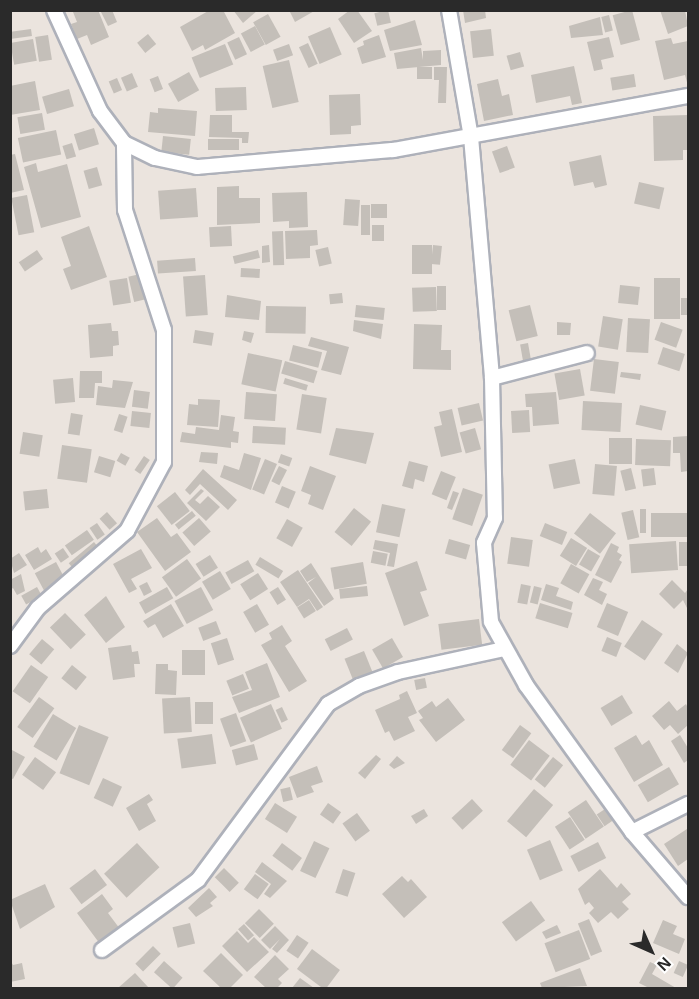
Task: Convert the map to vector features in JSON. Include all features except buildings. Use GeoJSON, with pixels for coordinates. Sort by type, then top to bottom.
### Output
{"type":"FeatureCollection","features":[{"type":"Feature","properties":{"kind":"street"},"geometry":{"type":"LineString","coordinates":[[54,10],[100,111],[124,143],[168,162],[211,168],[393,150],[688,96]]}},
{"type":"Feature","properties":{"kind":"street"},"geometry":{"type":"LineString","coordinates":[[449,10],[471,137],[492,378],[495,518],[484,543],[491,622],[504,649],[632,832],[688,897]]}},
{"type":"Feature","properties":{"kind":"street"},"geometry":{"type":"LineString","coordinates":[[10,646],[38,608],[127,531],[164,462],[164,330],[125,210],[124,143]]}},
{"type":"Feature","properties":{"kind":"street"},"geometry":{"type":"LineString","coordinates":[[492,378],[586,353]]}},
{"type":"Feature","properties":{"kind":"street"},"geometry":{"type":"LineString","coordinates":[[102,950],[198,880],[328,704],[359,686],[398,672],[504,649]]}},
{"type":"Feature","properties":{"kind":"street"},"geometry":{"type":"LineString","coordinates":[[632,832],[688,804]]}}]}
